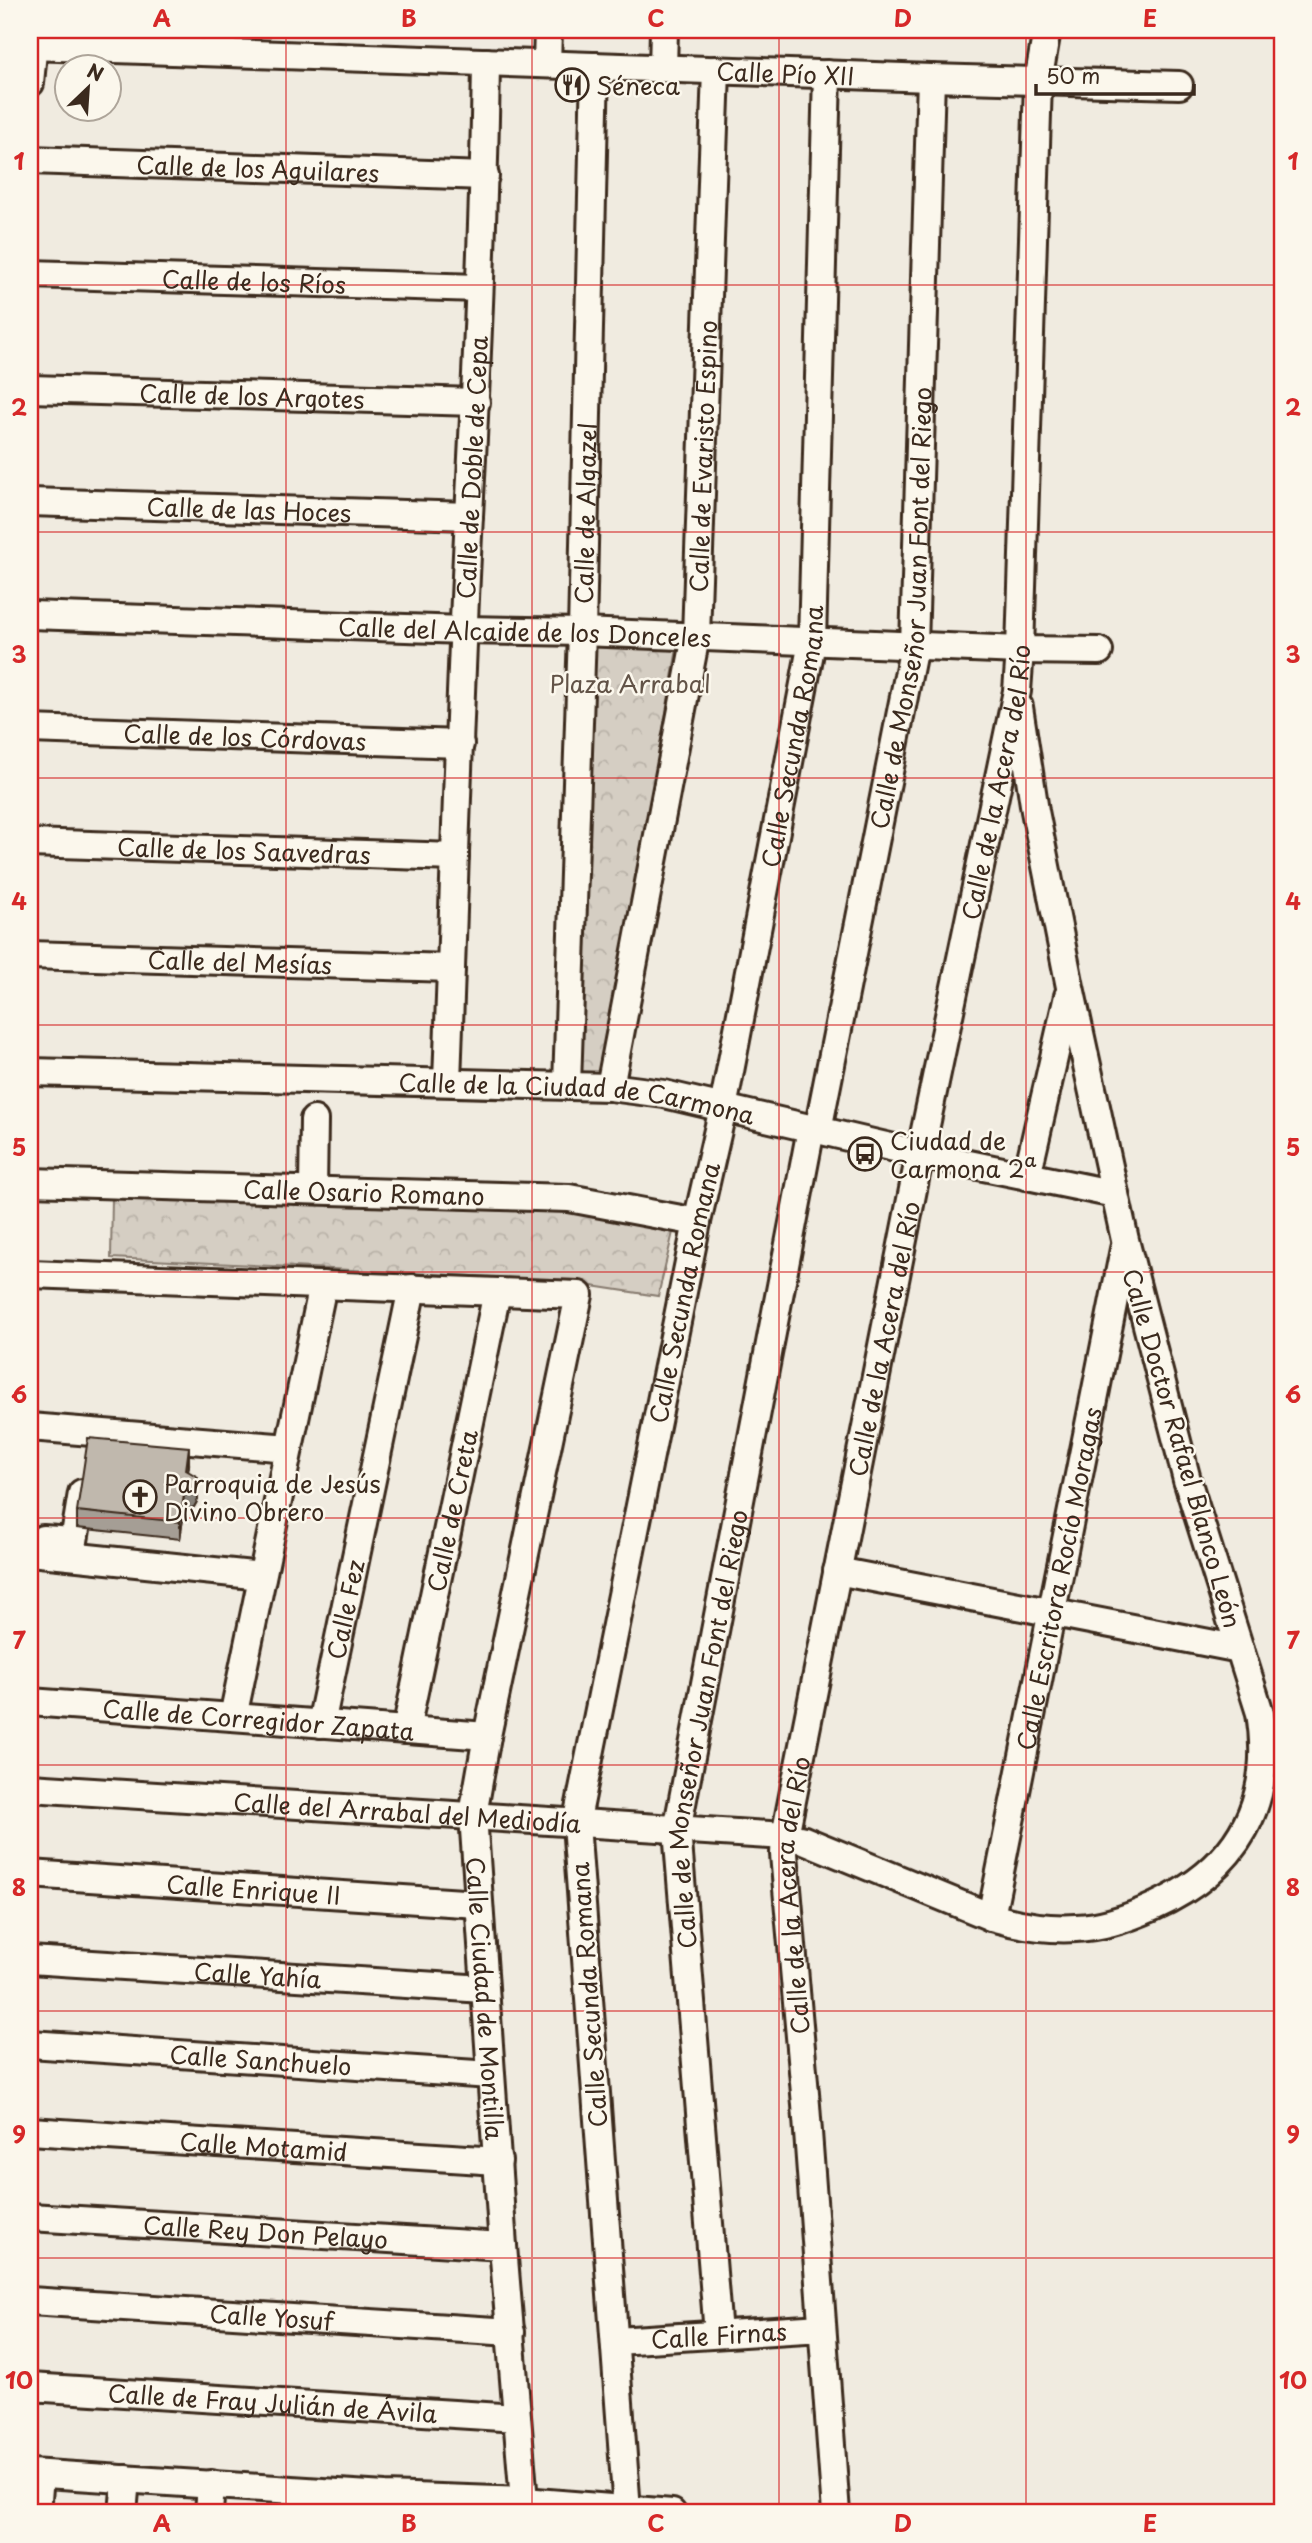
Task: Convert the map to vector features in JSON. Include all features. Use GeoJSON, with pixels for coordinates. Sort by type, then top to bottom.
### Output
{"type":"FeatureCollection","features":[{"type":"Feature","properties":{"kind":"street"},"geometry":{"type":"LineString","coordinates":[[547,64],[548,30]]}},
{"type":"Feature","properties":{"kind":"street"},"geometry":{"type":"LineString","coordinates":[[663,68],[664,30]]}},
{"type":"Feature","properties":{"kind":"street","name":"Calle de la Acera del Río"},"geometry":{"type":"LineString","coordinates":[[836,2513],[806,2105],[784,1854],[785,1836],[920,1154],[1017,691],[1038,82],[1047,30]]}},
{"type":"Feature","properties":{"kind":"street"},"geometry":{"type":"LineString","coordinates":[[30,83],[33,40]]}},
{"type":"Feature","properties":{"kind":"street","name":"Calle Pío XII"},"geometry":{"type":"LineString","coordinates":[[33,40],[486,62],[1179,85]]}},
{"type":"Feature","properties":{"kind":"street","name":"Calle de Doble de Cepa"},"geometry":{"type":"LineString","coordinates":[[446,1081],[485,176],[486,62]]}},
{"type":"Feature","properties":{"kind":"street","name":"Calle de Algazel"},"geometry":{"type":"LineString","coordinates":[[567,1085],[582,632],[595,66]]}},
{"type":"Feature","properties":{"kind":"street","name":"Calle de Evaristo Espino"},"geometry":{"type":"LineString","coordinates":[[610,1087],[696,636],[716,70]]}},
{"type":"Feature","properties":{"kind":"street","name":"Calle Secunda Romana"},"geometry":{"type":"LineString","coordinates":[[627,2510],[576,1824],[697,1222],[723,1108],[812,642],[827,74]]}},
{"type":"Feature","properties":{"kind":"street","name":"Calle de Monseñor Juan Font del Riego"},"geometry":{"type":"LineString","coordinates":[[718,2334],[677,1830],[814,1130],[914,646],[931,78]]}},
{"type":"Feature","properties":{"kind":"street","name":"Calle de los Aguilares"},"geometry":{"type":"LineString","coordinates":[[30,160],[485,176]]}},
{"type":"Feature","properties":{"kind":"street","name":"Calle de los Ríos"},"geometry":{"type":"LineString","coordinates":[[30,274],[479,288]]}},
{"type":"Feature","properties":{"kind":"street","name":"Calle de los Argotes"},"geometry":{"type":"LineString","coordinates":[[30,388],[476,402]]}},
{"type":"Feature","properties":{"kind":"street","name":"Calle de las Hoces"},"geometry":{"type":"LineString","coordinates":[[30,502],[469,516]]}},
{"type":"Feature","properties":{"kind":"street","name":"Calle del Alcaide de los Donceles"},"geometry":{"type":"LineString","coordinates":[[30,615],[696,636],[1020,650],[1099,650]]}},
{"type":"Feature","properties":{"kind":"street","name":"Calle Doctor Rafael Blanco León"},"geometry":{"type":"LineString","coordinates":[[785,1836],[804,1840],[991,1917],[1019,1925],[1077,1928],[1110,1923],[1141,1912],[1192,1887],[1227,1856],[1252,1816],[1260,1792],[1265,1749],[1260,1713],[1187,1480],[1125,1240],[1035,811],[1017,691]]}},
{"type":"Feature","properties":{"kind":"street","name":"Calle de los Córdovas"},"geometry":{"type":"LineString","coordinates":[[30,729],[460,744]]}},
{"type":"Feature","properties":{"kind":"street"},"geometry":{"type":"LineString","coordinates":[[992,810],[1005,806],[1024,806],[1035,811]]}},
{"type":"Feature","properties":{"kind":"street","name":"Calle de los Saavedras"},"geometry":{"type":"LineString","coordinates":[[30,843],[455,857]]}},
{"type":"Feature","properties":{"kind":"street","name":"Calle del Mesías"},"geometry":{"type":"LineString","coordinates":[[30,955],[451,968]]}},
{"type":"Feature","properties":{"kind":"street"},"geometry":{"type":"LineString","coordinates":[[1027,1176],[1070,987]]}},
{"type":"Feature","properties":{"kind":"street","name":"Calle de la Ciudad de Carmona"},"geometry":{"type":"LineString","coordinates":[[30,1072],[610,1087],[664,1094],[920,1154],[1115,1194]]}},
{"type":"Feature","properties":{"kind":"street"},"geometry":{"type":"LineString","coordinates":[[313,1191],[314,1120]]}},
{"type":"Feature","properties":{"kind":"street","name":"Calle Osario Romano"},"geometry":{"type":"LineString","coordinates":[[30,1182],[569,1198],[697,1222]]}},
{"type":"Feature","properties":{"kind":"street","name":"Calle Escritora Rocío Moragas"},"geometry":{"type":"LineString","coordinates":[[991,1917],[1125,1240]]}},
{"type":"Feature","properties":{"kind":"street"},"geometry":{"type":"LineString","coordinates":[[30,1275],[497,1292]]}},
{"type":"Feature","properties":{"kind":"street"},"geometry":{"type":"LineString","coordinates":[[233,1717],[323,1285]]}},
{"type":"Feature","properties":{"kind":"street","name":"Calle Fez"},"geometry":{"type":"LineString","coordinates":[[321,1724],[412,1289]]}},
{"type":"Feature","properties":{"kind":"street","name":"Calle Ciudad de Montilla"},"geometry":{"type":"LineString","coordinates":[[497,1292],[579,1294],[473,1815],[524,2501]]}},
{"type":"Feature","properties":{"kind":"street","name":"Calle de Creta"},"geometry":{"type":"LineString","coordinates":[[406,1730],[497,1292]]}},
{"type":"Feature","properties":{"kind":"street"},"geometry":{"type":"LineString","coordinates":[[30,1427],[289,1448]]}},
{"type":"Feature","properties":{"kind":"street"},"geometry":{"type":"LineString","coordinates":[[30,1438],[89,1443],[74,1542],[30,1537]]}},
{"type":"Feature","properties":{"kind":"street"},"geometry":{"type":"LineString","coordinates":[[30,1552],[262,1576]]}},
{"type":"Feature","properties":{"kind":"street"},"geometry":{"type":"LineString","coordinates":[[837,1571],[1240,1649]]}},
{"type":"Feature","properties":{"kind":"street","name":"Calle de Corregidor Zapata"},"geometry":{"type":"LineString","coordinates":[[30,1702],[487,1737]]}},
{"type":"Feature","properties":{"kind":"street","name":"Calle del Arrabal del Mediodía"},"geometry":{"type":"LineString","coordinates":[[30,1788],[785,1836]]}},
{"type":"Feature","properties":{"kind":"street","name":"Calle Enrique II"},"geometry":{"type":"LineString","coordinates":[[30,1874],[478,1904]]}},
{"type":"Feature","properties":{"kind":"street","name":"Calle Yahía"},"geometry":{"type":"LineString","coordinates":[[30,1960],[484,1989]]}},
{"type":"Feature","properties":{"kind":"street","name":"Calle Sanchuelo"},"geometry":{"type":"LineString","coordinates":[[30,2044],[491,2075]]}},
{"type":"Feature","properties":{"kind":"street","name":"Calle Motamid"},"geometry":{"type":"LineString","coordinates":[[30,2131],[498,2161]]}},
{"type":"Feature","properties":{"kind":"street","name":"Calle Rey Don Pelayo"},"geometry":{"type":"LineString","coordinates":[[30,2217],[503,2246]]}},
{"type":"Feature","properties":{"kind":"street","name":"Calle Yosuf"},"geometry":{"type":"LineString","coordinates":[[30,2301],[511,2332]]}},
{"type":"Feature","properties":{"kind":"street","name":"Calle Firnas"},"geometry":{"type":"LineString","coordinates":[[616,2342],[822,2328]]}},
{"type":"Feature","properties":{"kind":"street","name":"Calle de Fray Julián de Ávila"},"geometry":{"type":"LineString","coordinates":[[30,2386],[517,2418]]}},
{"type":"Feature","properties":{"kind":"street"},"geometry":{"type":"LineString","coordinates":[[37,2513],[35,2474],[385,2496],[524,2501],[672,2513]]}},
{"type":"Feature","properties":{"kind":"street"},"geometry":{"type":"LineString","coordinates":[[123,2513],[126,2479]]}},
{"type":"Feature","properties":{"kind":"street"},"geometry":{"type":"LineString","coordinates":[[209,2513],[211,2484]]}},
{"type":"Feature","properties":{"kind":"green space","name":"Plaza Arrabal"},"geometry":{"type":"Polygon","coordinates":[[[593,640],[678,643],[603,1077],[566,1072],[593,640]]]}},
{"type":"Feature","properties":{"kind":"green space"},"geometry":{"type":"Polygon","coordinates":[[[112,1196],[569,1210],[674,1228],[658,1296],[553,1280],[111,1258],[112,1196]]]}},
{"type":"Feature","properties":{"kind":"building","name":"Parroquia de Jesús Divino Obrero"},"geometry":{"type":"Polygon","coordinates":[[[88,1438],[189,1447],[186,1470],[198,1477],[198,1482],[194,1490],[184,1495],[180,1522],[77,1511],[88,1438]]]}},
{"type":"Feature","properties":{"kind":"place","name":"Séneca"},"geometry":{"type":"Point","coordinates":[572,85]}},
{"type":"Feature","properties":{"kind":"place","name":"Ciudad de Carmona 2ª"},"geometry":{"type":"Point","coordinates":[865,1154]}},
{"type":"Feature","properties":{"kind":"place","name":"Parroquia de Jesús Divino Obrero"},"geometry":{"type":"Point","coordinates":[140,1497]}}]}
